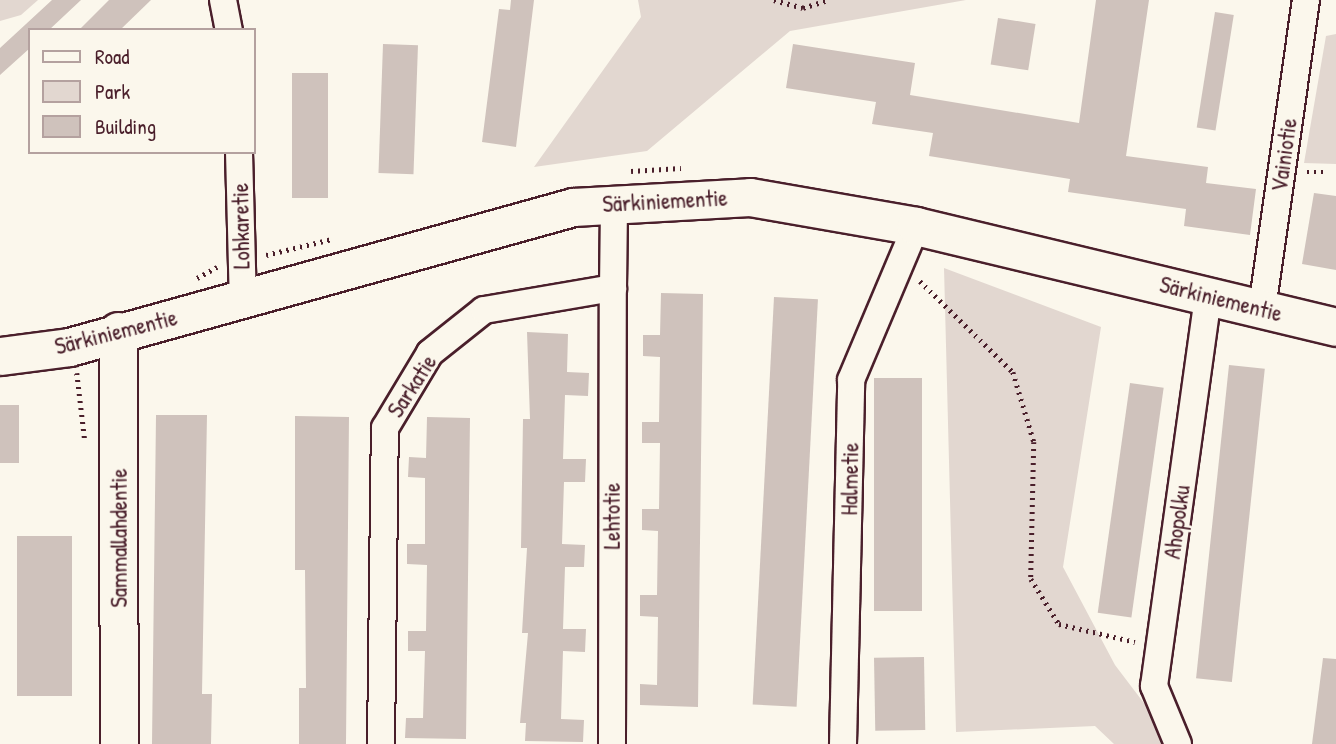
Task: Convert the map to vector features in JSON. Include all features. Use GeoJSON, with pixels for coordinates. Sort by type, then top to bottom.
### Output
{"type":"FeatureCollection","features":[{"type":"Feature","properties":{"kind":"street"},"geometry":{"type":"LineString","coordinates":[[223,0],[229,28]]}},
{"type":"Feature","properties":{"kind":"street","name":"Vainiotie"},"geometry":{"type":"LineString","coordinates":[[1262,309],[1306,0]]}},
{"type":"Feature","properties":{"kind":"street","name":"Lohkaretie"},"geometry":{"type":"LineString","coordinates":[[239,154],[243,300]]}},
{"type":"Feature","properties":{"kind":"street","name":"Särkiniementie"},"geometry":{"type":"LineString","coordinates":[[0,356],[69,347],[118,331],[614,201],[750,197],[916,226],[1336,327]]}},
{"type":"Feature","properties":{"kind":"street"},"geometry":{"type":"LineString","coordinates":[[612,288],[614,201]]}},
{"type":"Feature","properties":{"kind":"street","name":"Halmetie"},"geometry":{"type":"LineString","coordinates":[[843,744],[851,380],[904,264],[916,226]]}},
{"type":"Feature","properties":{"kind":"street","name":"Sarkatie"},"geometry":{"type":"LineString","coordinates":[[381,744],[385,428],[430,353],[484,310],[612,288]]}},
{"type":"Feature","properties":{"kind":"street","name":"Lehtotie"},"geometry":{"type":"LineString","coordinates":[[612,288],[612,744]]}},
{"type":"Feature","properties":{"kind":"street","name":"Ahopolku"},"geometry":{"type":"LineString","coordinates":[[1178,744],[1154,686],[1208,295]]}},
{"type":"Feature","properties":{"kind":"street","name":"Sammallahdentie"},"geometry":{"type":"LineString","coordinates":[[118,331],[119,744]]}},
{"type":"Feature","properties":{"kind":"path"},"geometry":{"type":"LineString","coordinates":[[774,0],[803,8],[827,0]]}},
{"type":"Feature","properties":{"kind":"path"},"geometry":{"type":"LineString","coordinates":[[904,264],[1013,372],[1034,442],[1031,579],[1059,624],[1159,648]]}},
{"type":"Feature","properties":{"kind":"green space"},"geometry":{"type":"Polygon","coordinates":[[[0,0],[38,0],[21,15],[0,21],[0,0]]]}},
{"type":"Feature","properties":{"kind":"green space"},"geometry":{"type":"Polygon","coordinates":[[[638,0],[966,0],[790,31],[647,151],[534,167],[641,17],[638,0]]]}},
{"type":"Feature","properties":{"kind":"green space"},"geometry":{"type":"Polygon","coordinates":[[[1336,34],[1336,164],[1304,163],[1326,36],[1336,34]]]}},
{"type":"Feature","properties":{"kind":"green space"},"geometry":{"type":"Polygon","coordinates":[[[944,268],[1101,327],[1063,567],[1115,665],[1175,744],[1114,744],[1095,726],[956,732],[944,268]]]}},
{"type":"Feature","properties":{"kind":"building"},"geometry":{"type":"Polygon","coordinates":[[[52,0],[81,0],[51,28],[28,28],[28,50],[0,75],[0,48],[52,0]]]}},
{"type":"Feature","properties":{"kind":"building"},"geometry":{"type":"Polygon","coordinates":[[[109,0],[151,0],[122,28],[81,28],[109,0]]]}},
{"type":"Feature","properties":{"kind":"building"},"geometry":{"type":"Polygon","coordinates":[[[511,0],[534,0],[516,147],[482,142],[499,9],[510,10],[511,0]]]}},
{"type":"Feature","properties":{"kind":"building"},"geometry":{"type":"Polygon","coordinates":[[[1096,0],[1149,0],[1126,156],[1208,167],[1206,183],[1256,189],[1250,235],[1184,226],[1186,209],[1068,192],[1070,179],[929,156],[933,133],[872,124],[876,102],[786,88],[793,44],[915,63],[910,95],[1079,123],[1096,0]]]}},
{"type":"Feature","properties":{"kind":"building"},"geometry":{"type":"Polygon","coordinates":[[[1215,12],[1234,15],[1215,131],[1197,128],[1215,12]]]}},
{"type":"Feature","properties":{"kind":"building"},"geometry":{"type":"Polygon","coordinates":[[[998,18],[1036,24],[1028,70],[991,64],[998,18]]]}},
{"type":"Feature","properties":{"kind":"building"},"geometry":{"type":"Polygon","coordinates":[[[383,44],[418,45],[413,174],[378,173],[383,44]]]}},
{"type":"Feature","properties":{"kind":"building"},"geometry":{"type":"Polygon","coordinates":[[[292,73],[328,73],[328,198],[292,198],[292,73]]]}},
{"type":"Feature","properties":{"kind":"building"},"geometry":{"type":"Polygon","coordinates":[[[1314,193],[1336,196],[1336,270],[1302,264],[1314,193]]]}},
{"type":"Feature","properties":{"kind":"building"},"geometry":{"type":"Polygon","coordinates":[[[661,293],[703,294],[698,707],[640,705],[640,684],[657,685],[658,617],[640,616],[640,595],[657,595],[658,531],[642,530],[642,509],[659,509],[660,443],[642,443],[642,422],[659,422],[660,357],[643,356],[643,335],[660,335],[661,293]]]}},
{"type":"Feature","properties":{"kind":"building"},"geometry":{"type":"Polygon","coordinates":[[[774,297],[818,299],[797,707],[753,704],[774,297]]]}},
{"type":"Feature","properties":{"kind":"building"},"geometry":{"type":"Polygon","coordinates":[[[527,332],[568,334],[567,372],[589,373],[588,396],[565,395],[563,459],[586,459],[585,482],[564,482],[562,544],[585,545],[584,567],[565,567],[563,629],[586,629],[585,652],[563,651],[561,719],[584,720],[583,742],[525,741],[526,723],[520,723],[528,633],[522,633],[527,548],[521,548],[523,419],[530,419],[527,332]]]}},
{"type":"Feature","properties":{"kind":"building"},"geometry":{"type":"Polygon","coordinates":[[[1229,365],[1265,369],[1232,682],[1196,678],[1229,365]]]}},
{"type":"Feature","properties":{"kind":"building"},"geometry":{"type":"Polygon","coordinates":[[[874,378],[922,378],[922,611],[874,611],[874,378]]]}},
{"type":"Feature","properties":{"kind":"building"},"geometry":{"type":"Polygon","coordinates":[[[1130,383],[1164,388],[1131,617],[1098,613],[1130,383]]]}},
{"type":"Feature","properties":{"kind":"building"},"geometry":{"type":"Polygon","coordinates":[[[0,405],[19,405],[19,463],[0,463],[0,405]]]}},
{"type":"Feature","properties":{"kind":"building"},"geometry":{"type":"Polygon","coordinates":[[[156,415],[207,415],[202,694],[212,694],[211,744],[152,744],[156,415]]]}},
{"type":"Feature","properties":{"kind":"building"},"geometry":{"type":"Polygon","coordinates":[[[295,416],[349,417],[346,744],[299,744],[299,688],[306,688],[305,570],[295,570],[295,416]]]}},
{"type":"Feature","properties":{"kind":"building"},"geometry":{"type":"Polygon","coordinates":[[[427,417],[470,418],[466,739],[405,738],[406,718],[423,718],[425,651],[408,651],[408,631],[426,631],[427,565],[407,564],[407,544],[425,544],[425,478],[408,477],[409,457],[426,458],[427,417]]]}},
{"type":"Feature","properties":{"kind":"building"},"geometry":{"type":"Polygon","coordinates":[[[17,536],[72,536],[72,696],[17,696],[17,536]]]}},
{"type":"Feature","properties":{"kind":"building"},"geometry":{"type":"Polygon","coordinates":[[[924,657],[925,730],[875,731],[874,658],[924,657]]]}},
{"type":"Feature","properties":{"kind":"building"},"geometry":{"type":"Polygon","coordinates":[[[1323,658],[1336,659],[1336,744],[1312,744],[1323,658]]]}}]}
